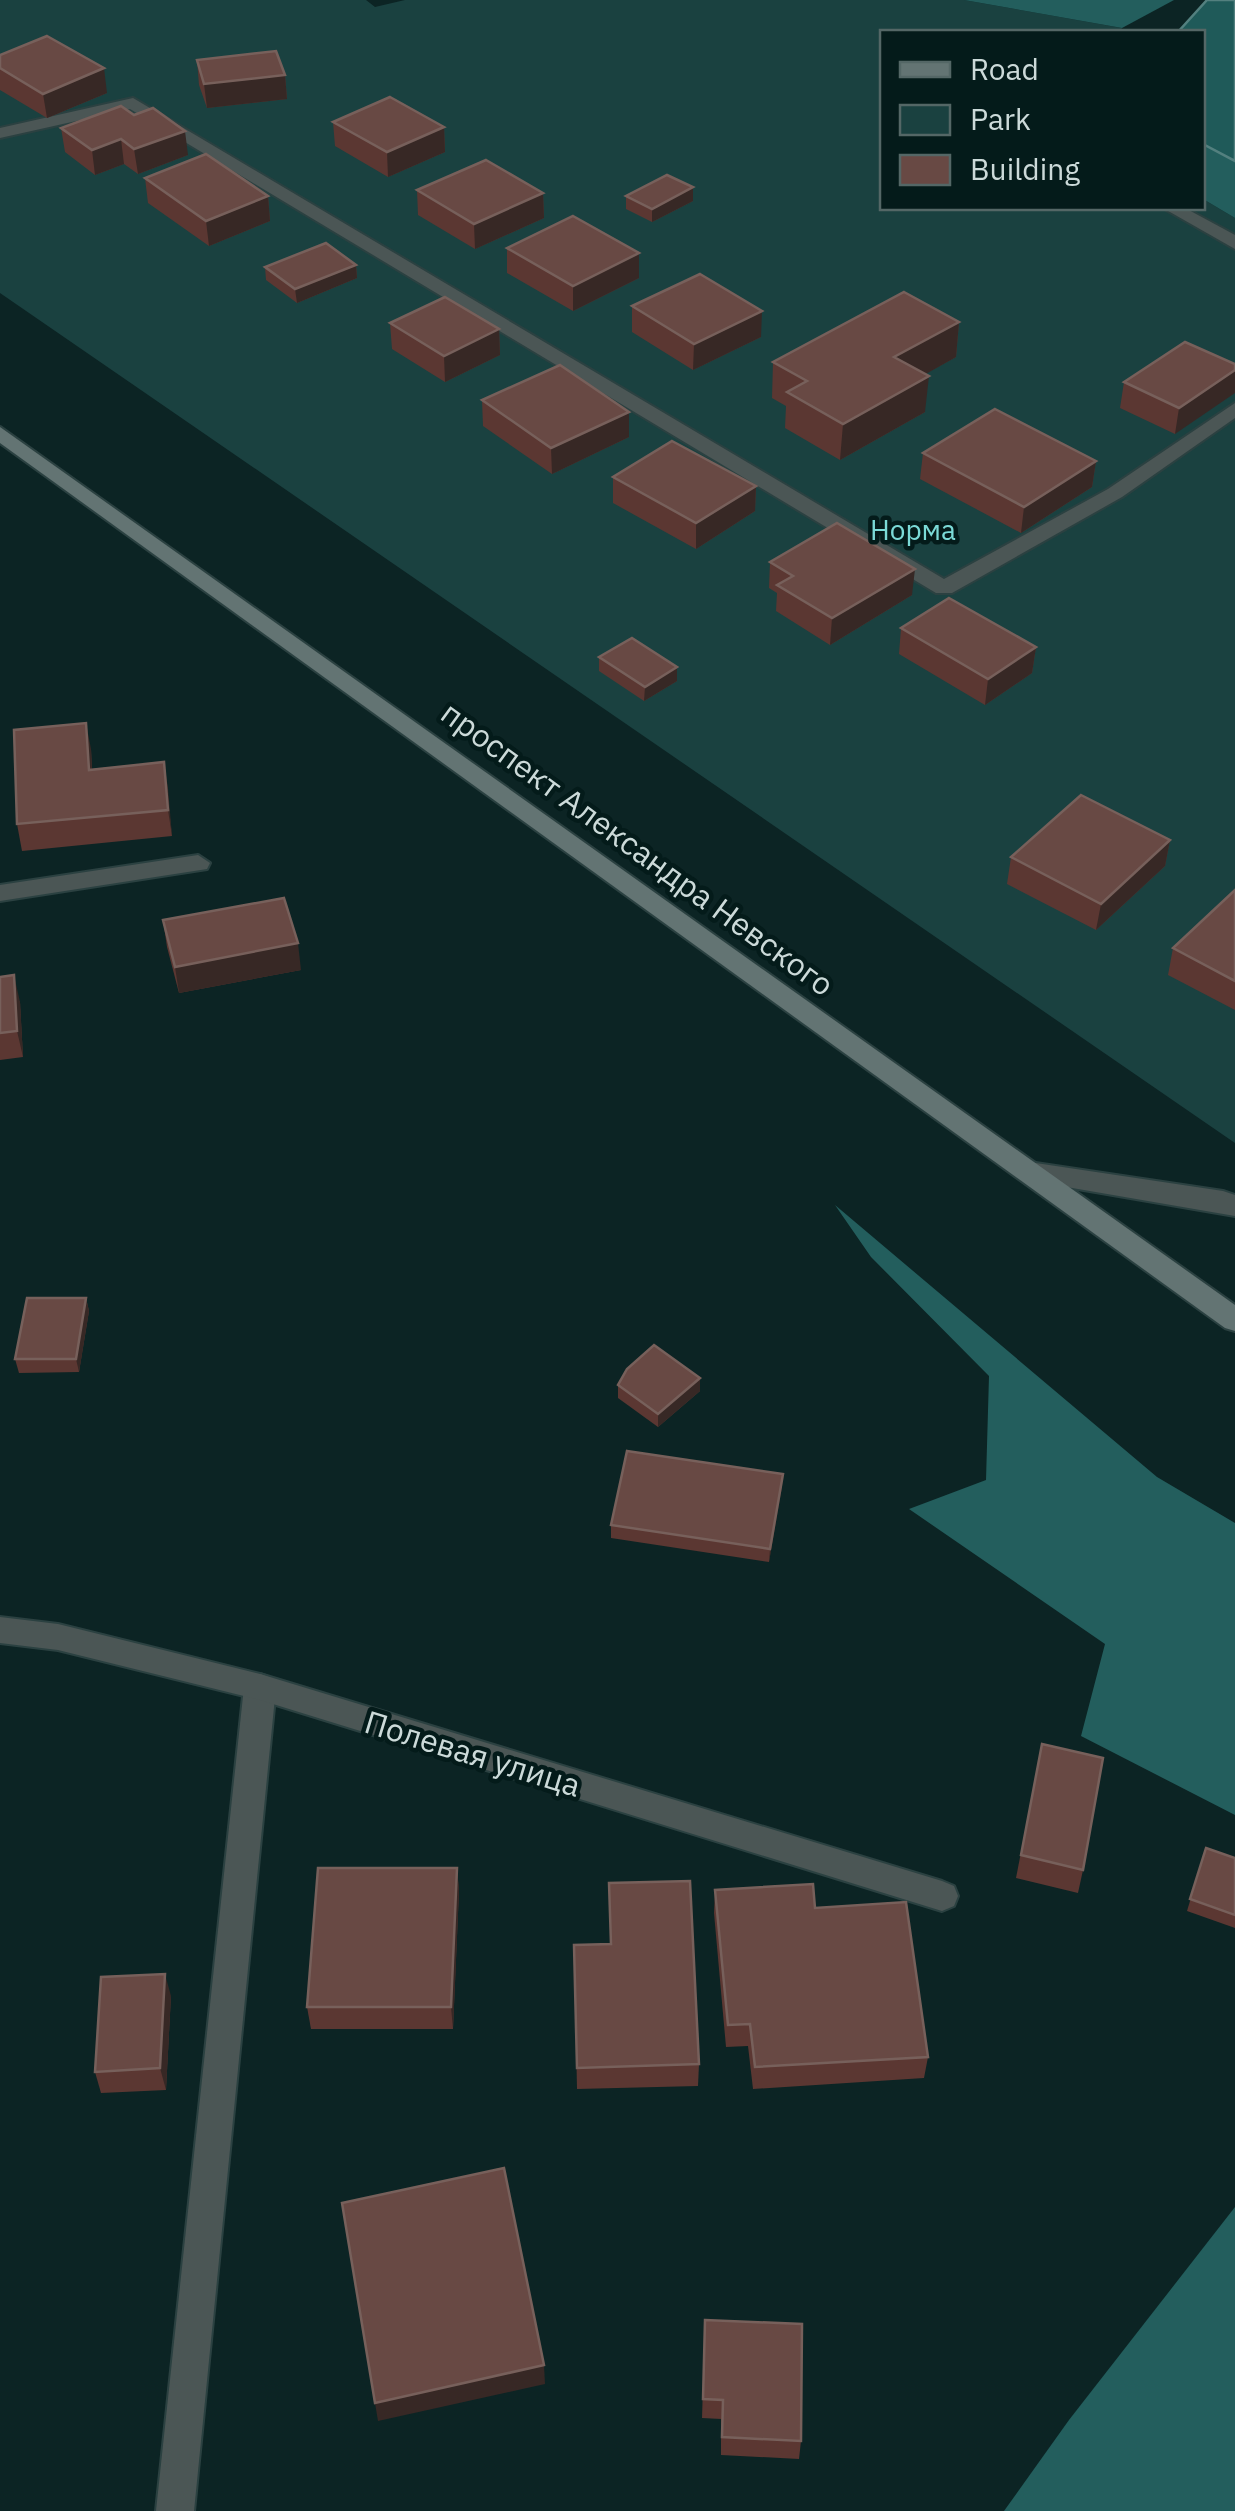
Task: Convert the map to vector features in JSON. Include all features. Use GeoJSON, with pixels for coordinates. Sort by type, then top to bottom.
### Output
{"type":"FeatureCollection","features":[{"type":"Feature","properties":{"kind":"main road","name":"проспект Александра Невского"},"geometry":{"type":"LineString","coordinates":[[0,434],[1235,1320]]}},
{"type":"Feature","properties":{"kind":"street"},"geometry":{"type":"LineString","coordinates":[[0,133],[133,103],[944,588],[1116,493],[1235,409]]}},
{"type":"Feature","properties":{"kind":"street"},"geometry":{"type":"LineString","coordinates":[[1176,210],[1235,243]]}},
{"type":"Feature","properties":{"kind":"street"},"geometry":{"type":"LineString","coordinates":[[0,893],[198,863]]}},
{"type":"Feature","properties":{"kind":"street"},"geometry":{"type":"LineString","coordinates":[[1029,1172],[1235,1206]]}},
{"type":"Feature","properties":{"kind":"street","name":"Полевая улица"},"geometry":{"type":"LineString","coordinates":[[0,1630],[58,1637],[260,1687],[942,1896]]}},
{"type":"Feature","properties":{"kind":"street"},"geometry":{"type":"LineString","coordinates":[[175,2511],[260,1687]]}},
{"type":"Feature","properties":{"kind":"green space","name":"Норма"},"geometry":{"type":"Polygon","coordinates":[[[0,0],[366,0],[375,7],[405,0],[964,0],[1122,28],[880,30],[880,210],[1205,210],[1205,200],[1235,218],[1235,1143],[0,293],[0,0]]]}},
{"type":"Feature","properties":{"kind":"shaded area"},"geometry":{"type":"Polygon","coordinates":[[[964,0],[1174,0],[1122,28],[964,0]]]}},
{"type":"Feature","properties":{"kind":"shaded area"},"geometry":{"type":"Polygon","coordinates":[[[1207,0],[1235,0],[1235,161],[1205,145],[1205,30],[1180,30],[1207,0]]]}},
{"type":"Feature","properties":{"kind":"shaded area"},"geometry":{"type":"Polygon","coordinates":[[[1205,146],[1235,161],[1235,218],[1205,200],[1205,146]]]}},
{"type":"Feature","properties":{"kind":"shaded area"},"geometry":{"type":"Polygon","coordinates":[[[835,1205],[1157,1477],[1235,1523],[1235,1815],[1081,1736],[1105,1644],[909,1509],[986,1480],[989,1376],[871,1257],[835,1205]]]}},
{"type":"Feature","properties":{"kind":"shaded area"},"geometry":{"type":"Polygon","coordinates":[[[1235,2207],[1235,2511],[1004,2511],[1069,2420],[1235,2207]]]}},
{"type":"Feature","properties":{"kind":"building"},"geometry":{"type":"Polygon","coordinates":[[[47,36],[104,68],[43,94],[0,68],[0,55],[47,36]]]}},
{"type":"Feature","properties":{"kind":"building"},"geometry":{"type":"Polygon","coordinates":[[[276,51],[285,75],[204,84],[197,60],[276,51]]]}},
{"type":"Feature","properties":{"kind":"building"},"geometry":{"type":"Polygon","coordinates":[[[390,97],[444,127],[387,152],[333,122],[390,97]]]}},
{"type":"Feature","properties":{"kind":"building"},"geometry":{"type":"Polygon","coordinates":[[[121,106],[134,115],[153,108],[185,131],[134,149],[121,139],[92,150],[61,128],[121,106]]]}},
{"type":"Feature","properties":{"kind":"building"},"geometry":{"type":"Polygon","coordinates":[[[206,154],[268,196],[206,221],[145,178],[206,154]]]}},
{"type":"Feature","properties":{"kind":"building"},"geometry":{"type":"Polygon","coordinates":[[[486,160],[543,193],[474,224],[417,190],[486,160]]]}},
{"type":"Feature","properties":{"kind":"building"},"geometry":{"type":"Polygon","coordinates":[[[667,175],[693,187],[652,209],[626,196],[667,175]]]}},
{"type":"Feature","properties":{"kind":"building"},"geometry":{"type":"Polygon","coordinates":[[[573,216],[639,253],[573,286],[507,248],[573,216]]]}},
{"type":"Feature","properties":{"kind":"building"},"geometry":{"type":"Polygon","coordinates":[[[326,243],[356,265],[295,289],[265,267],[326,243]]]}},
{"type":"Feature","properties":{"kind":"building"},"geometry":{"type":"Polygon","coordinates":[[[700,274],[762,311],[694,344],[632,306],[700,274]]]}},
{"type":"Feature","properties":{"kind":"building"},"geometry":{"type":"Polygon","coordinates":[[[904,292],[959,322],[894,357],[929,376],[843,424],[787,392],[807,381],[773,362],[904,292]]]}},
{"type":"Feature","properties":{"kind":"building"},"geometry":{"type":"Polygon","coordinates":[[[445,297],[499,329],[444,356],[390,323],[445,297]]]}},
{"type":"Feature","properties":{"kind":"building"},"geometry":{"type":"Polygon","coordinates":[[[1185,342],[1235,364],[1235,370],[1179,408],[1124,382],[1185,342]]]}},
{"type":"Feature","properties":{"kind":"building"},"geometry":{"type":"Polygon","coordinates":[[[560,365],[629,412],[551,448],[482,400],[560,365]]]}},
{"type":"Feature","properties":{"kind":"building"},"geometry":{"type":"Polygon","coordinates":[[[995,409],[1096,461],[1024,507],[923,453],[995,409]]]}},
{"type":"Feature","properties":{"kind":"building"},"geometry":{"type":"Polygon","coordinates":[[[672,441],[756,486],[696,523],[613,477],[672,441]]]}},
{"type":"Feature","properties":{"kind":"building"},"geometry":{"type":"Polygon","coordinates":[[[837,523],[915,569],[832,618],[777,585],[793,576],[770,562],[837,523]]]}},
{"type":"Feature","properties":{"kind":"building"},"geometry":{"type":"Polygon","coordinates":[[[949,598],[1036,647],[988,679],[901,628],[949,598]]]}},
{"type":"Feature","properties":{"kind":"building"},"geometry":{"type":"Polygon","coordinates":[[[632,638],[677,667],[645,687],[599,657],[632,638]]]}},
{"type":"Feature","properties":{"kind":"building"},"geometry":{"type":"Polygon","coordinates":[[[86,723],[89,770],[164,762],[168,810],[17,824],[14,730],[86,723]]]}},
{"type":"Feature","properties":{"kind":"building"},"geometry":{"type":"Polygon","coordinates":[[[1081,795],[1170,840],[1101,904],[1011,857],[1081,795]]]}},
{"type":"Feature","properties":{"kind":"building"},"geometry":{"type":"Polygon","coordinates":[[[1235,890],[1235,981],[1173,948],[1235,890]]]}},
{"type":"Feature","properties":{"kind":"building"},"geometry":{"type":"Polygon","coordinates":[[[284,898],[298,943],[175,967],[163,920],[284,898]]]}},
{"type":"Feature","properties":{"kind":"building"},"geometry":{"type":"Polygon","coordinates":[[[14,975],[17,1031],[0,1033],[0,977],[14,975]]]}},
{"type":"Feature","properties":{"kind":"building"},"geometry":{"type":"Polygon","coordinates":[[[27,1298],[86,1298],[76,1359],[15,1359],[27,1298]]]}},
{"type":"Feature","properties":{"kind":"building"},"geometry":{"type":"Polygon","coordinates":[[[654,1345],[700,1378],[658,1414],[618,1385],[627,1369],[654,1345]]]}},
{"type":"Feature","properties":{"kind":"building"},"geometry":{"type":"Polygon","coordinates":[[[627,1451],[783,1474],[770,1549],[611,1525],[627,1451]]]}},
{"type":"Feature","properties":{"kind":"building"},"geometry":{"type":"Polygon","coordinates":[[[1042,1744],[1103,1758],[1083,1870],[1021,1855],[1042,1744]]]}},
{"type":"Feature","properties":{"kind":"building"},"geometry":{"type":"Polygon","coordinates":[[[1206,1848],[1235,1858],[1235,1915],[1190,1899],[1206,1848]]]}},
{"type":"Feature","properties":{"kind":"building"},"geometry":{"type":"Polygon","coordinates":[[[318,1868],[457,1868],[451,2007],[307,2007],[318,1868]]]}},
{"type":"Feature","properties":{"kind":"building"},"geometry":{"type":"Polygon","coordinates":[[[690,1881],[699,2064],[577,2068],[574,1945],[611,1944],[609,1883],[690,1881]]]}},
{"type":"Feature","properties":{"kind":"building"},"geometry":{"type":"Polygon","coordinates":[[[813,1884],[815,1908],[906,1902],[928,2057],[755,2067],[750,2024],[728,2025],[715,1890],[813,1884]]]}},
{"type":"Feature","properties":{"kind":"building"},"geometry":{"type":"Polygon","coordinates":[[[165,1974],[160,2068],[95,2072],[101,1977],[165,1974]]]}},
{"type":"Feature","properties":{"kind":"building"},"geometry":{"type":"Polygon","coordinates":[[[504,2168],[544,2365],[375,2403],[342,2203],[504,2168]]]}},
{"type":"Feature","properties":{"kind":"building"},"geometry":{"type":"Polygon","coordinates":[[[705,2320],[802,2324],[801,2441],[722,2437],[723,2400],[703,2399],[705,2320]]]}}]}
